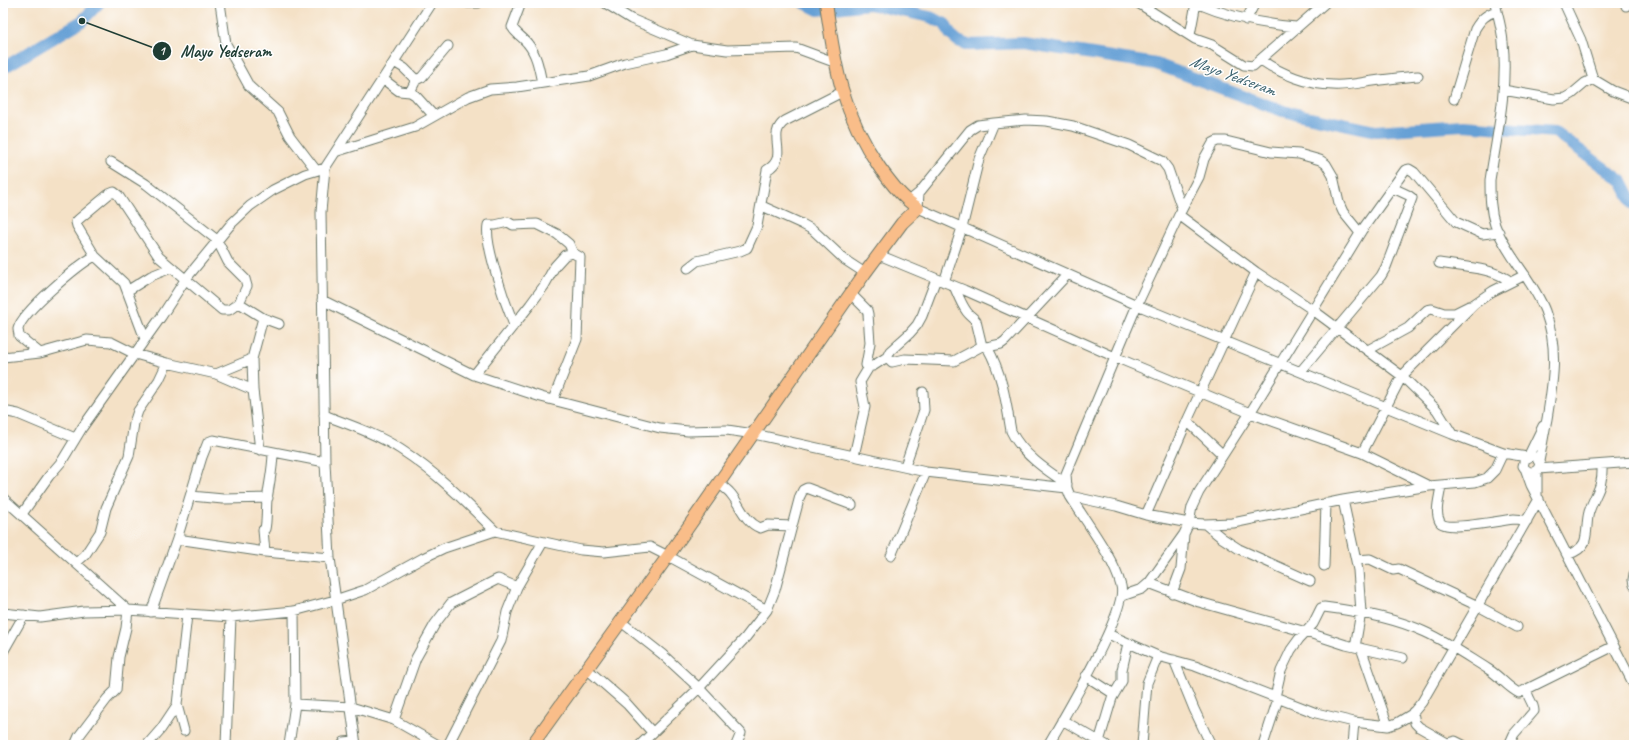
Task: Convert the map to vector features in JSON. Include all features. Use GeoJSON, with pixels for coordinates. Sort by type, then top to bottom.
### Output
{"type":"FeatureCollection","features":[{"type":"Feature","properties":{"kind":"main road"},"geometry":{"type":"LineString","coordinates":[[532,745],[668,556],[865,273],[902,223],[913,205],[889,180],[865,145],[856,128],[842,92],[834,62],[826,3]]}},
{"type":"Feature","properties":{"kind":"street"},"geometry":{"type":"LineString","coordinates":[[220,3],[226,44],[241,73],[249,86],[278,112],[293,140],[321,169],[325,462],[330,558],[355,743],[344,742],[342,745]]}},
{"type":"Feature","properties":{"kind":"street"},"geometry":{"type":"LineString","coordinates":[[22,514],[62,461],[75,438],[186,280],[217,240],[250,206],[273,190],[321,169],[338,151],[432,3]]}},
{"type":"Feature","properties":{"kind":"street"},"geometry":{"type":"LineString","coordinates":[[468,3],[478,3]]}},
{"type":"Feature","properties":{"kind":"street"},"geometry":{"type":"LineString","coordinates":[[521,3],[512,27],[532,49],[537,60],[542,83]]}},
{"type":"Feature","properties":{"kind":"street"},"geometry":{"type":"LineString","coordinates":[[605,3],[631,19],[692,45],[727,50],[796,48],[834,62]]}},
{"type":"Feature","properties":{"kind":"street"},"geometry":{"type":"LineString","coordinates":[[1138,3],[1190,35],[1244,65],[1253,66],[1325,3]]}},
{"type":"Feature","properties":{"kind":"street"},"geometry":{"type":"LineString","coordinates":[[1190,35],[1196,3],[1246,20],[1270,25],[1296,27]]}},
{"type":"Feature","properties":{"kind":"street"},"geometry":{"type":"LineString","coordinates":[[1246,20],[1255,3]]}},
{"type":"Feature","properties":{"kind":"street"},"geometry":{"type":"LineString","coordinates":[[1564,3],[1581,40],[1593,80],[1613,91],[1634,99]]}},
{"type":"Feature","properties":{"kind":"street"},"geometry":{"type":"LineString","coordinates":[[1108,634],[1158,656],[1196,666],[1316,713],[1354,722],[1388,726],[1397,723],[1413,712],[1422,702],[1527,521],[1538,497],[1538,465],[1554,373],[1553,345],[1545,312],[1534,288],[1512,257],[1499,232],[1492,212],[1490,194],[1492,165],[1503,90],[1504,61],[1503,41],[1496,7],[1480,20],[1475,29],[1454,99]]}},
{"type":"Feature","properties":{"kind":"street"},"geometry":{"type":"LineString","coordinates":[[338,151],[415,126],[468,97],[490,89],[589,76],[625,63],[666,54],[692,45]]}},
{"type":"Feature","properties":{"kind":"street"},"geometry":{"type":"LineString","coordinates":[[410,92],[416,80],[428,71],[448,46]]}},
{"type":"Feature","properties":{"kind":"street"},"geometry":{"type":"LineString","coordinates":[[1261,60],[1279,71],[1313,83],[1332,86],[1418,76]]}},
{"type":"Feature","properties":{"kind":"street"},"geometry":{"type":"LineString","coordinates":[[394,62],[404,68],[416,80]]}},
{"type":"Feature","properties":{"kind":"street"},"geometry":{"type":"LineString","coordinates":[[383,79],[399,91],[410,92],[415,95],[434,116]]}},
{"type":"Feature","properties":{"kind":"street"},"geometry":{"type":"LineString","coordinates":[[1503,90],[1554,99],[1565,98],[1585,83],[1593,80]]}},
{"type":"Feature","properties":{"kind":"street"},"geometry":{"type":"LineString","coordinates":[[688,268],[697,261],[740,252],[747,248],[757,226],[762,206],[767,170],[774,166],[778,160],[776,132],[778,127],[785,121],[842,92]]}},
{"type":"Feature","properties":{"kind":"street"},"geometry":{"type":"LineString","coordinates":[[1452,434],[1437,410],[1402,376],[1313,310],[1256,272],[1180,212],[1168,169],[1162,161],[1129,145],[1073,126],[1047,120],[1026,120],[978,126],[970,130],[919,193],[913,205],[1137,305],[1452,434],[1506,454],[1536,457],[1538,465]]}},
{"type":"Feature","properties":{"kind":"street"},"geometry":{"type":"LineString","coordinates":[[854,456],[865,407],[860,382],[869,367],[886,357],[890,351],[909,334],[922,316],[940,280],[962,228],[980,160],[994,123]]}},
{"type":"Feature","properties":{"kind":"street"},"geometry":{"type":"LineString","coordinates":[[1068,490],[1066,474],[1069,466],[1137,305],[1180,212],[1199,177],[1204,158],[1213,143],[1218,141],[1226,141],[1271,152],[1298,154],[1320,160],[1326,164],[1332,176],[1343,212],[1360,234]]}},
{"type":"Feature","properties":{"kind":"street"},"geometry":{"type":"LineString","coordinates":[[111,162],[146,184],[217,240],[228,262],[246,281],[247,286],[239,304],[230,310],[222,310],[159,257],[118,195],[114,192],[109,194],[76,222],[95,256],[124,283],[145,339]]}},
{"type":"Feature","properties":{"kind":"street"},"geometry":{"type":"LineString","coordinates":[[1122,596],[1142,589],[1149,583],[1184,534],[1189,523],[1192,507],[1199,492],[1250,413],[1360,234],[1405,170],[1410,169],[1414,172],[1456,222],[1482,234],[1499,232]]}},
{"type":"Feature","properties":{"kind":"street"},"geometry":{"type":"LineString","coordinates":[[1301,371],[1381,276],[1386,267],[1410,207],[1412,198],[1411,196],[1393,188]]}},
{"type":"Feature","properties":{"kind":"street"},"geometry":{"type":"LineString","coordinates":[[762,206],[813,230],[845,260],[865,273]]}},
{"type":"Feature","properties":{"kind":"street"},"geometry":{"type":"LineString","coordinates":[[514,325],[503,300],[491,256],[488,225],[508,222],[513,225],[537,224],[557,234],[569,244],[573,253],[580,257],[577,339],[553,400]]}},
{"type":"Feature","properties":{"kind":"street"},"geometry":{"type":"LineString","coordinates":[[474,375],[544,286],[556,266],[565,255],[573,253]]}},
{"type":"Feature","properties":{"kind":"street"},"geometry":{"type":"LineString","coordinates":[[879,255],[1250,413],[1362,453],[1429,486]]}},
{"type":"Feature","properties":{"kind":"street"},"geometry":{"type":"LineString","coordinates":[[40,353],[19,336],[18,329],[28,314],[55,287],[71,272],[95,256]]}},
{"type":"Feature","properties":{"kind":"street"},"geometry":{"type":"LineString","coordinates":[[1439,263],[1470,267],[1501,274],[1512,282]]}},
{"type":"Feature","properties":{"kind":"street"},"geometry":{"type":"LineString","coordinates":[[128,291],[151,276],[171,268]]}},
{"type":"Feature","properties":{"kind":"street"},"geometry":{"type":"LineString","coordinates":[[1146,515],[1200,392],[1256,272]]}},
{"type":"Feature","properties":{"kind":"street"},"geometry":{"type":"LineString","coordinates":[[886,357],[892,362],[905,359],[954,361],[984,346],[1001,344],[1028,318],[1067,275]]}},
{"type":"Feature","properties":{"kind":"street"},"geometry":{"type":"LineString","coordinates":[[1362,453],[1402,376],[1474,304],[1493,291],[1525,275]]}},
{"type":"Feature","properties":{"kind":"street"},"geometry":{"type":"LineString","coordinates":[[954,286],[965,310],[976,321],[984,346],[995,361],[999,373],[1011,431],[1015,439],[1024,450],[1068,490],[1113,567],[1122,587],[1122,596],[1117,613],[1108,634],[1048,745]]}},
{"type":"Feature","properties":{"kind":"street"},"geometry":{"type":"LineString","coordinates":[[851,294],[867,310],[868,314],[870,342],[866,365],[869,367]]}},
{"type":"Feature","properties":{"kind":"street"},"geometry":{"type":"LineString","coordinates":[[322,300],[474,375],[553,400],[660,428],[688,431],[727,430],[754,434],[905,466],[926,472],[1068,490],[1146,515],[1189,523],[1205,524],[1233,522],[1343,500],[1429,486],[1475,482],[1487,478],[1495,470],[1506,454]]}},
{"type":"Feature","properties":{"kind":"street"},"geometry":{"type":"LineString","coordinates":[[239,304],[263,318],[279,324]]}},
{"type":"Feature","properties":{"kind":"street"},"geometry":{"type":"LineString","coordinates":[[1368,350],[1408,328],[1427,310],[1432,309],[1444,313],[1455,312],[1474,304]]}},
{"type":"Feature","properties":{"kind":"street"},"geometry":{"type":"LineString","coordinates":[[260,450],[253,390],[252,359],[263,318]]}},
{"type":"Feature","properties":{"kind":"street"},"geometry":{"type":"LineString","coordinates":[[3,357],[40,353],[87,340],[100,340],[111,342],[135,354],[216,374],[253,390]]}},
{"type":"Feature","properties":{"kind":"street"},"geometry":{"type":"LineString","coordinates":[[216,374],[252,359]]}},
{"type":"Feature","properties":{"kind":"street"},"geometry":{"type":"LineString","coordinates":[[76,563],[85,555],[100,532],[106,508],[129,456],[134,423],[138,411],[159,380],[167,363]]}},
{"type":"Feature","properties":{"kind":"street"},"geometry":{"type":"LineString","coordinates":[[905,466],[924,410],[923,392]]}},
{"type":"Feature","properties":{"kind":"street"},"geometry":{"type":"LineString","coordinates":[[3,411],[24,416],[75,438]]}},
{"type":"Feature","properties":{"kind":"street"},"geometry":{"type":"LineString","coordinates":[[324,415],[376,436],[399,448],[447,483],[495,531]]}},
{"type":"Feature","properties":{"kind":"street"},"geometry":{"type":"LineString","coordinates":[[1547,419],[1528,457],[1524,461],[1526,470],[1531,485],[1566,555],[1614,646],[1630,668],[1634,685]]}},
{"type":"Feature","properties":{"kind":"street"},"geometry":{"type":"LineString","coordinates":[[1187,421],[1223,455]]}},
{"type":"Feature","properties":{"kind":"street"},"geometry":{"type":"LineString","coordinates":[[151,612],[177,539],[208,442],[213,440],[325,462]]}},
{"type":"Feature","properties":{"kind":"street"},"geometry":{"type":"LineString","coordinates":[[265,552],[263,530],[265,529],[266,524],[273,463],[272,452]]}},
{"type":"Feature","properties":{"kind":"street"},"geometry":{"type":"LineString","coordinates":[[1506,454],[1526,470],[1531,472],[1538,465],[1566,467],[1634,462]]}},
{"type":"Feature","properties":{"kind":"street"},"geometry":{"type":"LineString","coordinates":[[1566,555],[1581,548],[1584,542],[1589,513],[1600,488],[1602,465]]}},
{"type":"Feature","properties":{"kind":"street"},"geometry":{"type":"LineString","coordinates":[[891,556],[926,472]]}},
{"type":"Feature","properties":{"kind":"street"},"geometry":{"type":"LineString","coordinates":[[720,482],[730,492],[745,517],[754,525],[760,528],[768,525],[792,526]]}},
{"type":"Feature","properties":{"kind":"street"},"geometry":{"type":"LineString","coordinates":[[1441,485],[1437,507],[1440,522],[1443,525],[1462,526],[1516,519],[1527,521]]}},
{"type":"Feature","properties":{"kind":"street"},"geometry":{"type":"LineString","coordinates":[[640,745],[699,688],[746,637],[767,610],[775,590],[800,496],[803,490],[808,488],[852,504]]}},
{"type":"Feature","properties":{"kind":"street"},"geometry":{"type":"LineString","coordinates":[[191,496],[222,499],[268,498]]}},
{"type":"Feature","properties":{"kind":"street"},"geometry":{"type":"LineString","coordinates":[[3,498],[128,610]]}},
{"type":"Feature","properties":{"kind":"street"},"geometry":{"type":"LineString","coordinates":[[1343,500],[1358,570],[1361,612],[1358,647],[1388,726]]}},
{"type":"Feature","properties":{"kind":"street"},"geometry":{"type":"LineString","coordinates":[[1324,566],[1326,503]]}},
{"type":"Feature","properties":{"kind":"street"},"geometry":{"type":"LineString","coordinates":[[1205,524],[1222,538],[1239,549],[1310,581]]}},
{"type":"Feature","properties":{"kind":"street"},"geometry":{"type":"LineString","coordinates":[[3,613],[40,617],[84,611],[128,610],[231,617],[294,611],[365,590],[444,548],[495,531],[582,550],[604,552],[650,547],[767,610]]}},
{"type":"Feature","properties":{"kind":"street"},"geometry":{"type":"LineString","coordinates":[[1172,593],[1181,569],[1184,534]]}},
{"type":"Feature","properties":{"kind":"street"},"geometry":{"type":"LineString","coordinates":[[177,539],[265,552],[330,558]]}},
{"type":"Feature","properties":{"kind":"street"},"geometry":{"type":"LineString","coordinates":[[448,745],[501,641],[507,612],[517,587],[543,542]]}},
{"type":"Feature","properties":{"kind":"street"},"geometry":{"type":"LineString","coordinates":[[1356,560],[1370,559],[1393,570],[1399,569],[1478,606],[1517,627]]}},
{"type":"Feature","properties":{"kind":"street"},"geometry":{"type":"LineString","coordinates":[[1634,574],[1634,584]]}},
{"type":"Feature","properties":{"kind":"street"},"geometry":{"type":"LineString","coordinates":[[394,720],[416,658],[435,624],[451,604],[498,579],[517,587]]}},
{"type":"Feature","properties":{"kind":"street"},"geometry":{"type":"LineString","coordinates":[[1149,583],[1172,593],[1358,647],[1403,658]]}},
{"type":"Feature","properties":{"kind":"street"},"geometry":{"type":"LineString","coordinates":[[1262,745],[1277,698],[1281,671],[1291,650],[1313,624],[1321,608],[1324,607],[1361,612],[1424,631],[1500,676],[1511,689],[1519,693],[1614,646]]}},
{"type":"Feature","properties":{"kind":"street"},"geometry":{"type":"LineString","coordinates":[[76,745],[79,736],[107,699],[116,690],[118,656],[126,628],[128,610]]}},
{"type":"Feature","properties":{"kind":"street"},"geometry":{"type":"LineString","coordinates":[[289,745],[295,704],[294,611]]}},
{"type":"Feature","properties":{"kind":"street"},"geometry":{"type":"LineString","coordinates":[[3,652],[24,615]]}},
{"type":"Feature","properties":{"kind":"street"},"geometry":{"type":"LineString","coordinates":[[184,731],[177,705],[187,615]]}},
{"type":"Feature","properties":{"kind":"street"},"geometry":{"type":"LineString","coordinates":[[226,745],[231,617]]}},
{"type":"Feature","properties":{"kind":"street"},"geometry":{"type":"LineString","coordinates":[[620,621],[662,654],[699,688],[741,733],[736,745]]}},
{"type":"Feature","properties":{"kind":"street"},"geometry":{"type":"LineString","coordinates":[[1062,720],[1101,744],[1114,694],[1122,681],[1122,670],[1128,643]]}},
{"type":"Feature","properties":{"kind":"street"},"geometry":{"type":"LineString","coordinates":[[1142,745],[1147,683],[1158,656]]}},
{"type":"Feature","properties":{"kind":"street"},"geometry":{"type":"LineString","coordinates":[[1174,660],[1194,709],[1212,745]]}},
{"type":"Feature","properties":{"kind":"street"},"geometry":{"type":"LineString","coordinates":[[587,668],[627,704],[652,732]]}},
{"type":"Feature","properties":{"kind":"street"},"geometry":{"type":"LineString","coordinates":[[1086,676],[1114,694]]}},
{"type":"Feature","properties":{"kind":"street"},"geometry":{"type":"LineString","coordinates":[[1509,745],[1514,734],[1534,711],[1534,708],[1527,695],[1527,690]]}},
{"type":"Feature","properties":{"kind":"street"},"geometry":{"type":"LineString","coordinates":[[295,704],[350,707],[394,720],[438,745]]}},
{"type":"Feature","properties":{"kind":"street"},"geometry":{"type":"LineString","coordinates":[[147,745],[161,729],[177,705]]}},
{"type":"Feature","properties":{"kind":"street"},"geometry":{"type":"LineString","coordinates":[[1413,712],[1415,723],[1419,727],[1447,743],[1455,741],[1463,745]]}},
{"type":"Feature","properties":{"kind":"street"},"geometry":{"type":"LineString","coordinates":[[1352,745],[1354,722]]}},
{"type":"Feature","properties":{"kind":"waterway","name":"Mayo Yedseram"},"geometry":{"type":"LineString","coordinates":[[3,68],[82,21],[99,3]]}},
{"type":"Feature","properties":{"kind":"waterway","name":"Mayo Yedseram"},"geometry":{"type":"LineString","coordinates":[[804,3],[818,10],[869,4],[930,17],[945,24],[950,34],[958,41],[968,45],[1023,43],[1156,64],[1283,111],[1376,131],[1463,125],[1555,132],[1622,181],[1634,205]]}},
{"type":"Feature","properties":{"kind":"place","name":"Mayo Yedseram"},"geometry":{"type":"Point","coordinates":[82,21]}}]}
